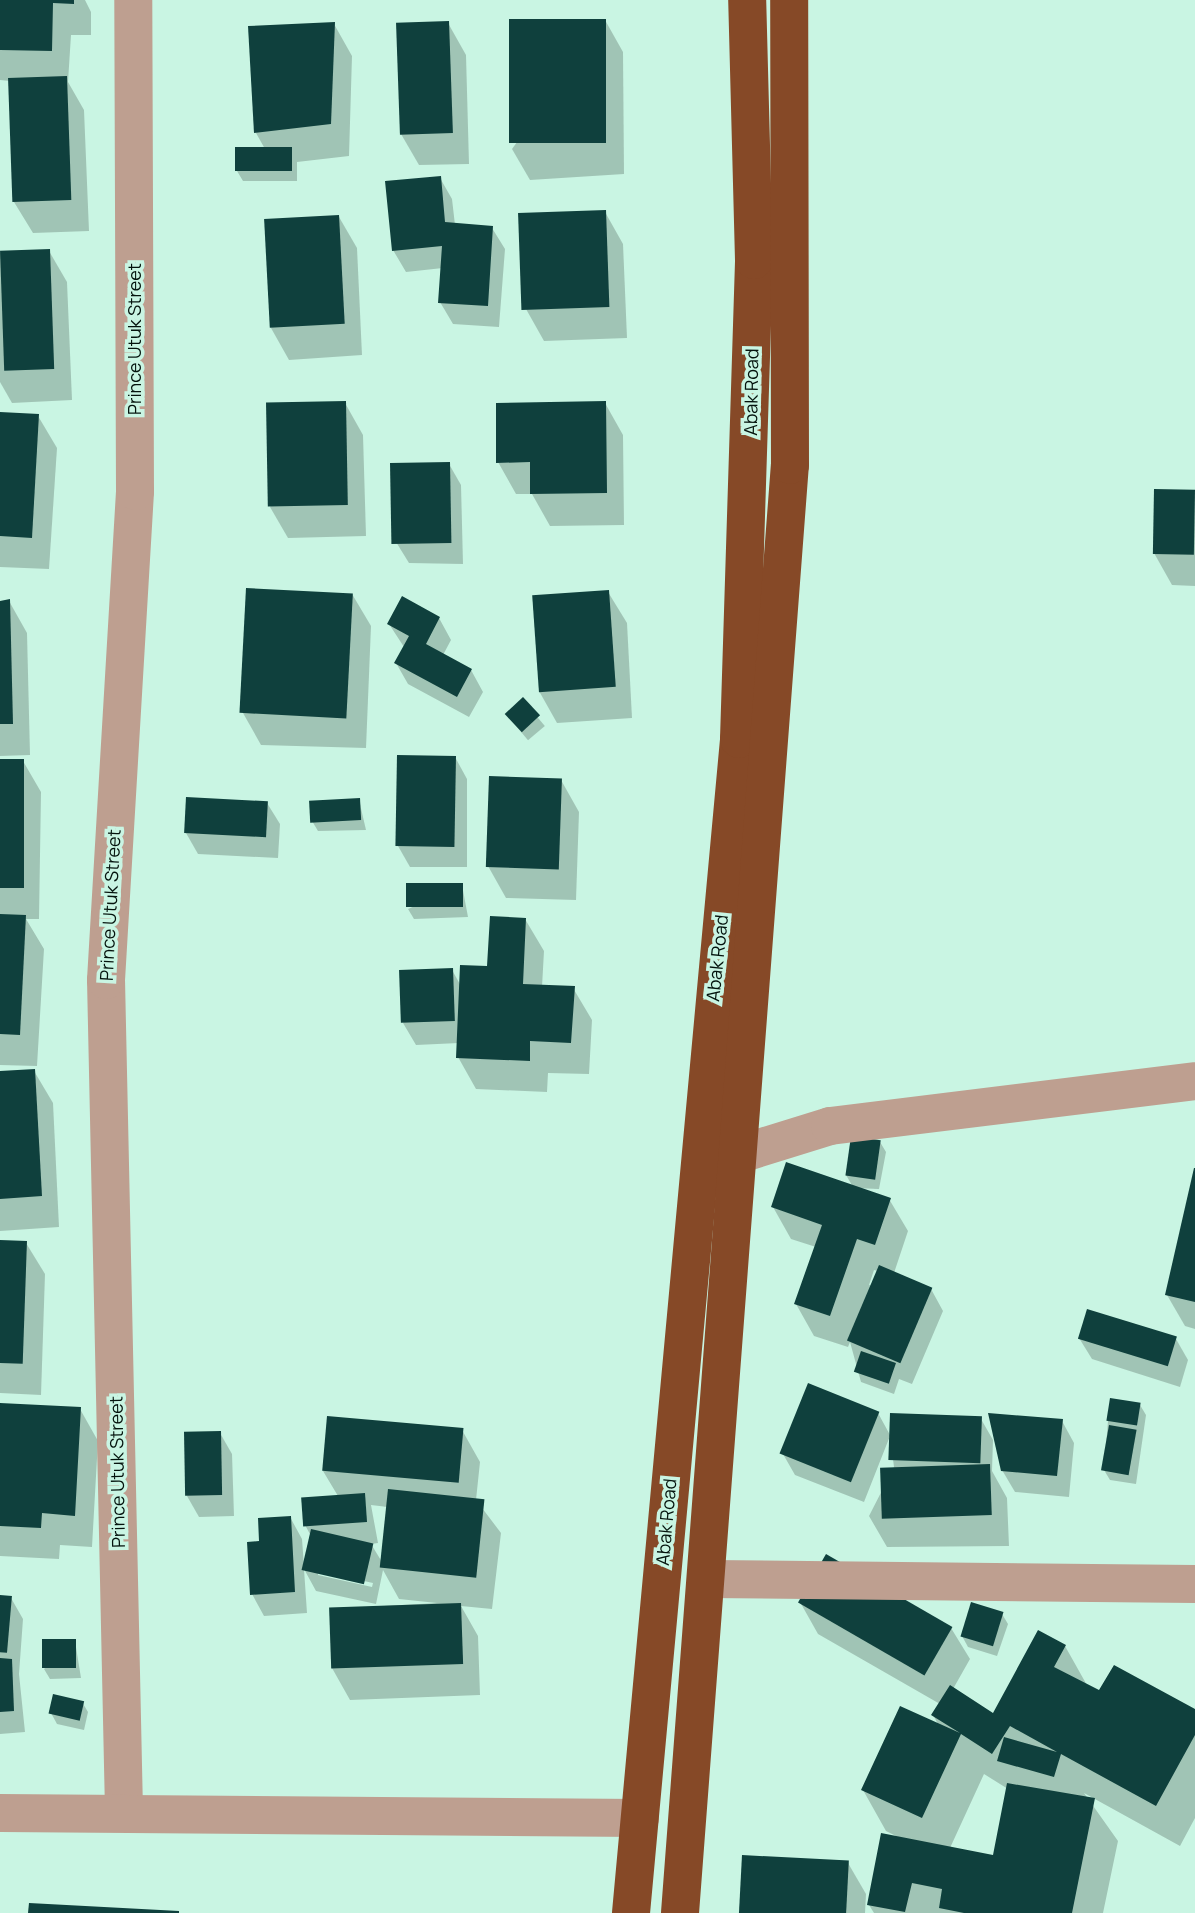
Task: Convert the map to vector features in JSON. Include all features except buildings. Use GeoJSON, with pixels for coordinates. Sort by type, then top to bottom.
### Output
{"type":"FeatureCollection","features":[{"type":"Feature","properties":{"kind":"highway","name":"Abak Road"},"geometry":{"type":"LineString","coordinates":[[631,1913],[742,692],[754,260],[747,0]]}},
{"type":"Feature","properties":{"kind":"highway","name":"Abak Road"},"geometry":{"type":"LineString","coordinates":[[680,1913],[709,1579],[790,465],[789,0]]}},
{"type":"Feature","properties":{"kind":"street","name":"Prince Utuk Street"},"geometry":{"type":"LineString","coordinates":[[124,1811],[106,980],[135,491],[133,0]]}},
{"type":"Feature","properties":{"kind":"street"},"geometry":{"type":"LineString","coordinates":[[740,1154],[830,1126],[1195,1081]]}},
{"type":"Feature","properties":{"kind":"street"},"geometry":{"type":"LineString","coordinates":[[709,1579],[1195,1584]]}},
{"type":"Feature","properties":{"kind":"street"},"geometry":{"type":"LineString","coordinates":[[0,1813],[124,1811],[640,1818]]}}]}
